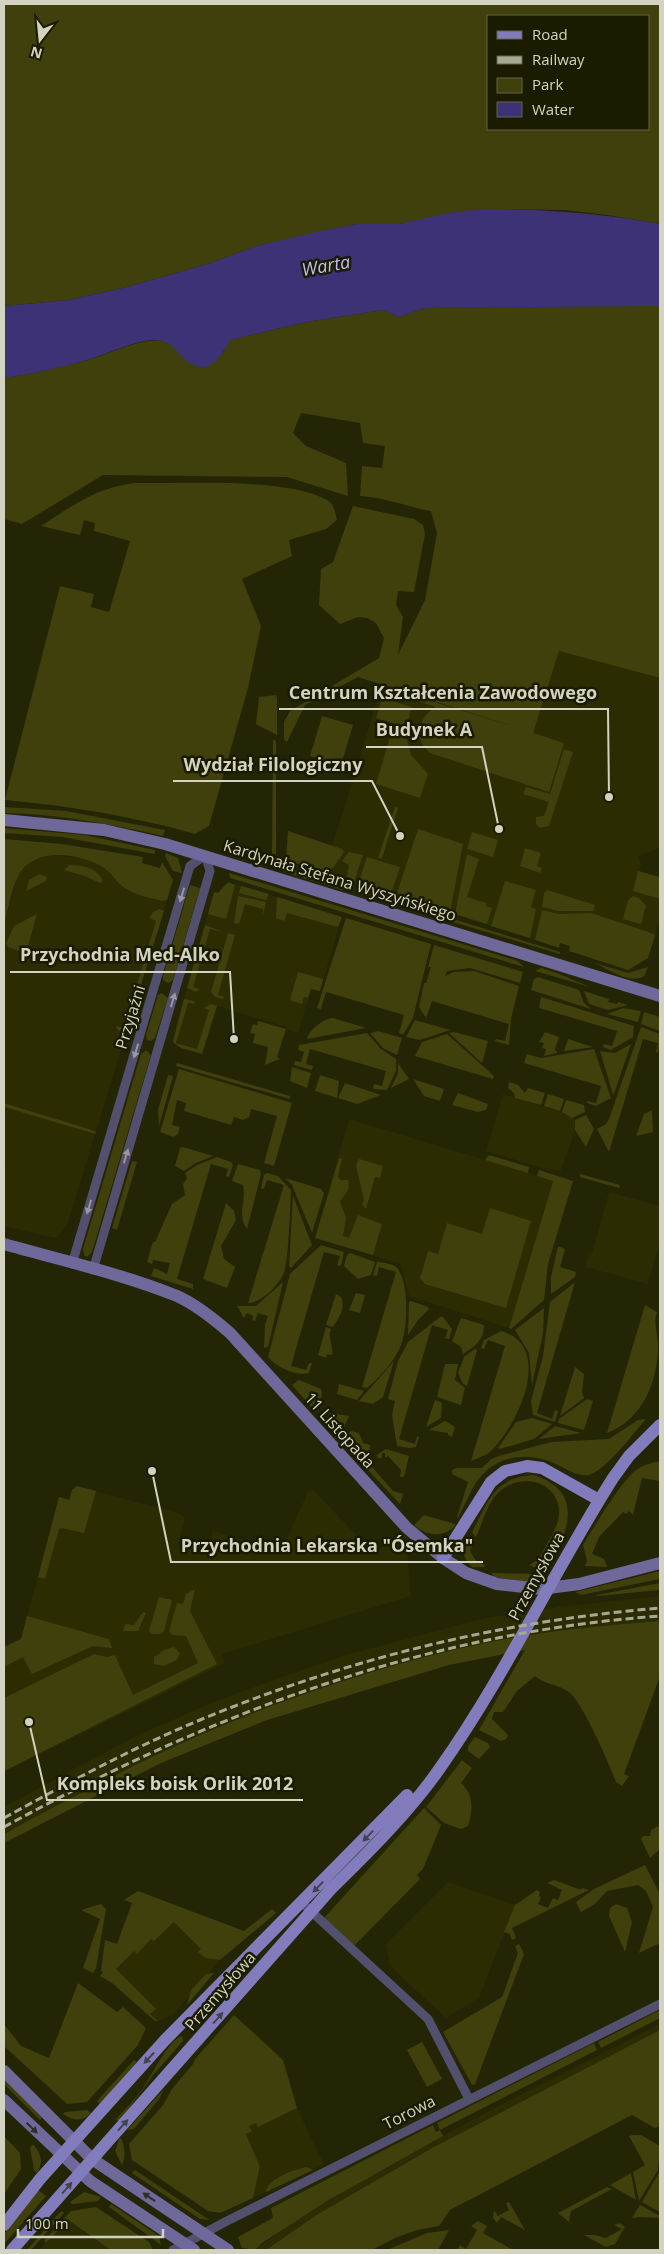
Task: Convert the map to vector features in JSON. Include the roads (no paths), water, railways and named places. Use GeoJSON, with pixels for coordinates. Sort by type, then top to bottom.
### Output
{"type":"FeatureCollection","features":[{"type":"Feature","properties":{"kind":"main road","name":"Kardynała Stefana Wyszyńskiego"},"geometry":{"type":"LineString","coordinates":[[4,820],[104,830],[205,855],[660,996]]}},
{"type":"Feature","properties":{"kind":"main road","name":"11 Listopada"},"geometry":{"type":"LineString","coordinates":[[4,1244],[178,1297],[204,1311],[230,1333],[407,1528],[443,1558],[466,1573],[486,1581],[529,1589],[579,1584],[660,1564]]}},
{"type":"Feature","properties":{"kind":"main road","name":"Przemysłowa"},"geometry":{"type":"LineString","coordinates":[[4,2225],[61,2156],[165,2040],[374,1846],[433,1776],[478,1711],[619,1468],[657,1433]]}},
{"type":"Feature","properties":{"kind":"main road"},"geometry":{"type":"LineString","coordinates":[[443,1558],[490,1482],[506,1471],[527,1466],[542,1468],[599,1500]]}},
{"type":"Feature","properties":{"kind":"main road","name":"Przemysłowa"},"geometry":{"type":"LineString","coordinates":[[12,2250],[307,1907]]}},
{"type":"Feature","properties":{"kind":"main road"},"geometry":{"type":"LineString","coordinates":[[4,2072],[92,2159],[228,2250]]}},
{"type":"Feature","properties":{"kind":"main road"},"geometry":{"type":"LineString","coordinates":[[4,2100],[80,2173],[183,2248]]}},
{"type":"Feature","properties":{"kind":"street","name":"Przyjaźni"},"geometry":{"type":"LineString","coordinates":[[72,1264],[190,866],[205,855]]}},
{"type":"Feature","properties":{"kind":"street"},"geometry":{"type":"LineString","coordinates":[[93,1270],[210,871],[205,855]]}},
{"type":"Feature","properties":{"kind":"street"},"geometry":{"type":"LineString","coordinates":[[307,1907],[428,2019],[469,2099]]}},
{"type":"Feature","properties":{"kind":"street","name":"Torowa"},"geometry":{"type":"LineString","coordinates":[[183,2248],[203,2234],[660,2004]]}},
{"type":"Feature","properties":{"kind":"water","name":"Warta"},"geometry":{"type":"Polygon","coordinates":[[[482,209],[572,212],[660,224],[660,306],[424,308],[399,317],[383,310],[306,322],[230,340],[219,357],[204,367],[190,363],[171,345],[153,340],[138,342],[66,366],[4,378],[4,306],[69,300],[127,287],[211,263],[256,246],[316,232],[357,224],[399,224],[448,213],[482,209]]]}},
{"type":"Feature","properties":{"kind":"railway"},"geometry":{"type":"LineString","coordinates":[[4,1818],[100,1766],[200,1720],[255,1698],[368,1661],[483,1633],[542,1622],[660,1608]]}},
{"type":"Feature","properties":{"kind":"railway"},"geometry":{"type":"LineString","coordinates":[[4,1827],[82,1786],[160,1749],[240,1715],[321,1686],[403,1660],[487,1640],[572,1625],[660,1616]]}},
{"type":"Feature","properties":{"kind":"place","name":"Centrum Kształcenia Zawodowego"},"geometry":{"type":"Point","coordinates":[609,797]}},
{"type":"Feature","properties":{"kind":"place","name":"Budynek A"},"geometry":{"type":"Point","coordinates":[499,829]}},
{"type":"Feature","properties":{"kind":"place","name":"Wydział Filologiczny"},"geometry":{"type":"Point","coordinates":[400,836]}},
{"type":"Feature","properties":{"kind":"place","name":"Przychodnia Med-Alko"},"geometry":{"type":"Point","coordinates":[234,1039]}},
{"type":"Feature","properties":{"kind":"place","name":"Przychodnia Lekarska \"Ósemka\""},"geometry":{"type":"Point","coordinates":[152,1471]}},
{"type":"Feature","properties":{"kind":"place","name":"Kompleks boisk Orlik 2012"},"geometry":{"type":"Point","coordinates":[29,1722]}}]}
